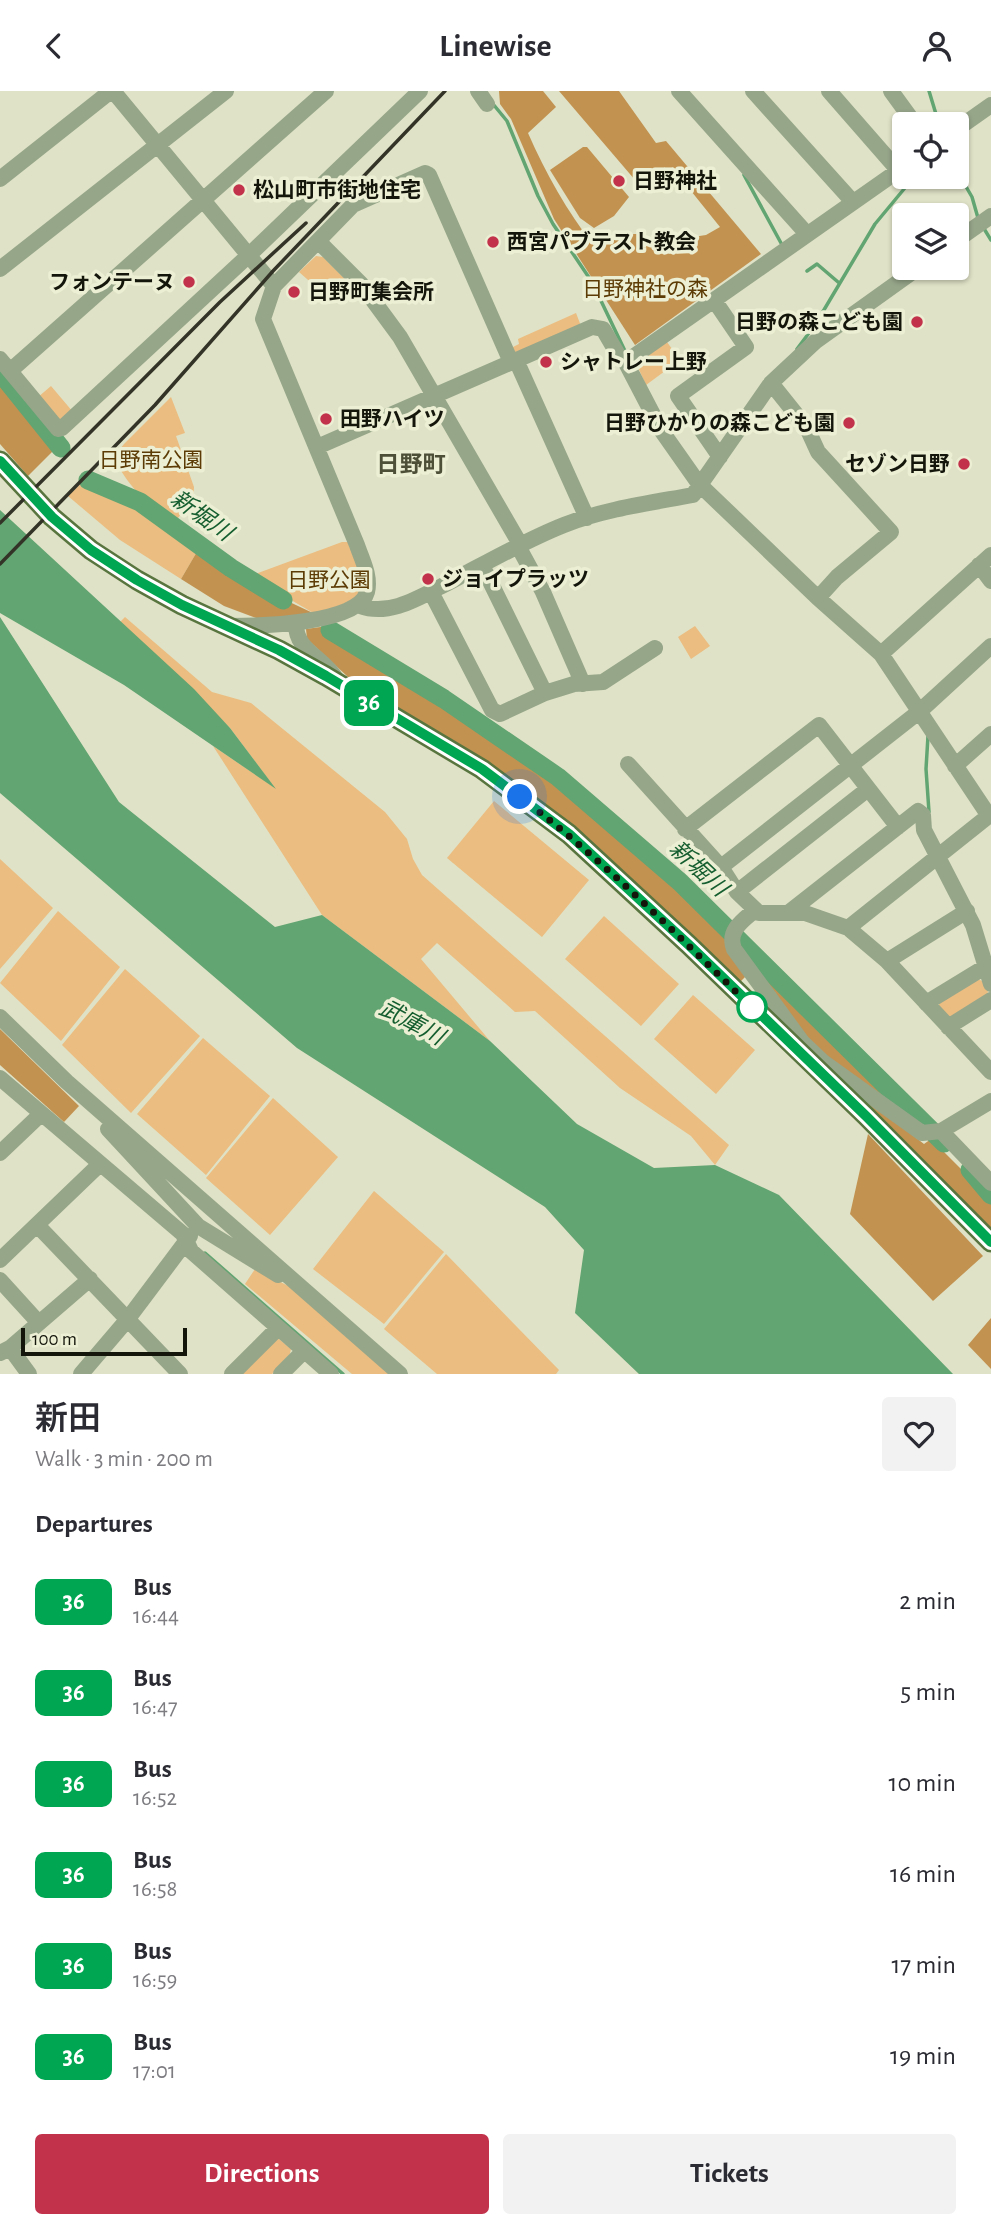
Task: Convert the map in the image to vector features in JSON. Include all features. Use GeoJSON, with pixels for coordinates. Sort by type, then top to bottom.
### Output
{"type":"FeatureCollection","features":[{"type":"Feature","properties":{"kind":"main road"},"geometry":{"type":"LineString","coordinates":[[0,461],[52,517]]}},
{"type":"Feature","properties":{"kind":"main road"},"geometry":{"type":"LineString","coordinates":[[0,468],[91,550],[137,580],[182,605],[279,650],[340,685],[482,769],[569,834],[798,1045],[991,1242]]}},
{"type":"Feature","properties":{"kind":"street"},"geometry":{"type":"LineString","coordinates":[[0,179],[112,91],[274,286]]}},
{"type":"Feature","properties":{"kind":"street"},"geometry":{"type":"LineString","coordinates":[[0,269],[226,91]]}},
{"type":"Feature","properties":{"kind":"street"},"geometry":{"type":"LineString","coordinates":[[326,91],[5,365],[58,429],[248,256],[417,92]]}},
{"type":"Feature","properties":{"kind":"street"},"geometry":{"type":"LineString","coordinates":[[679,91],[807,234]]}},
{"type":"Feature","properties":{"kind":"street"},"geometry":{"type":"LineString","coordinates":[[753,91],[853,202]]}},
{"type":"Feature","properties":{"kind":"street"},"geometry":{"type":"LineString","coordinates":[[829,91],[892,157]]}},
{"type":"Feature","properties":{"kind":"street"},"geometry":{"type":"LineString","coordinates":[[891,91],[906,112]]}},
{"type":"Feature","properties":{"kind":"street"},"geometry":{"type":"LineString","coordinates":[[969,120],[991,104]]}},
{"type":"Feature","properties":{"kind":"street"},"geometry":{"type":"LineString","coordinates":[[231,626],[296,623],[346,612],[360,606],[367,593],[367,573],[263,319],[274,286],[353,205],[425,173],[429,175],[587,518]]}},
{"type":"Feature","properties":{"kind":"street"},"geometry":{"type":"LineString","coordinates":[[625,361],[892,175]]}},
{"type":"Feature","properties":{"kind":"street"},"geometry":{"type":"LineString","coordinates":[[969,232],[991,216]]}},
{"type":"Feature","properties":{"kind":"street"},"geometry":{"type":"LineString","coordinates":[[318,241],[368,293],[400,337],[519,545],[543,592],[583,684]]}},
{"type":"Feature","properties":{"kind":"street"},"geometry":{"type":"LineString","coordinates":[[360,606],[370,610],[406,604],[563,525],[632,506],[693,495],[771,383],[816,341],[901,280]]}},
{"type":"Feature","properties":{"kind":"street"},"geometry":{"type":"LineString","coordinates":[[714,300],[746,347],[678,396],[720,457]]}},
{"type":"Feature","properties":{"kind":"street"},"geometry":{"type":"LineString","coordinates":[[317,447],[514,361],[597,327],[603,329],[620,358],[625,361],[661,430],[699,484],[881,654],[990,815],[848,928]]}},
{"type":"Feature","properties":{"kind":"street"},"geometry":{"type":"LineString","coordinates":[[771,383],[807,428],[818,451],[891,532],[837,577],[818,598]]}},
{"type":"Feature","properties":{"kind":"street"},"geometry":{"type":"LineString","coordinates":[[881,654],[985,560],[991,581]]}},
{"type":"Feature","properties":{"kind":"street"},"geometry":{"type":"LineString","coordinates":[[482,565],[545,693]]}},
{"type":"Feature","properties":{"kind":"street"},"geometry":{"type":"LineString","coordinates":[[431,592],[492,710],[500,714],[545,693],[603,682],[655,648]]}},
{"type":"Feature","properties":{"kind":"street"},"geometry":{"type":"LineString","coordinates":[[296,623],[295,635],[299,642],[330,668],[340,685]]}},
{"type":"Feature","properties":{"kind":"street"},"geometry":{"type":"LineString","coordinates":[[721,867],[920,711],[991,646]]}},
{"type":"Feature","properties":{"kind":"street"},"geometry":{"type":"LineString","coordinates":[[685,829],[819,725],[898,827]]}},
{"type":"Feature","properties":{"kind":"street"},"geometry":{"type":"LineString","coordinates":[[955,766],[991,734]]}},
{"type":"Feature","properties":{"kind":"street"},"geometry":{"type":"LineString","coordinates":[[628,764],[721,867],[737,892],[755,910],[760,913],[805,913],[848,928],[887,961],[991,1072]]}},
{"type":"Feature","properties":{"kind":"street"},"geometry":{"type":"LineString","coordinates":[[737,892],[868,789]]}},
{"type":"Feature","properties":{"kind":"street"},"geometry":{"type":"LineString","coordinates":[[789,912],[918,811],[923,815],[924,830],[974,926],[988,972],[926,1003]]}},
{"type":"Feature","properties":{"kind":"street"},"geometry":{"type":"LineString","coordinates":[[755,910],[733,934],[734,949],[798,1045],[922,1133],[935,1131],[991,1101]]}},
{"type":"Feature","properties":{"kind":"street"},"geometry":{"type":"LineString","coordinates":[[887,961],[967,911]]}},
{"type":"Feature","properties":{"kind":"street"},"geometry":{"type":"LineString","coordinates":[[948,1027],[991,1000]]}},
{"type":"Feature","properties":{"kind":"street"},"geometry":{"type":"LineString","coordinates":[[0,1017],[67,1082],[400,1374]]}},
{"type":"Feature","properties":{"kind":"street"},"geometry":{"type":"LineString","coordinates":[[0,1078],[183,1234],[191,1251],[331,1374]]}},
{"type":"Feature","properties":{"kind":"street"},"geometry":{"type":"LineString","coordinates":[[67,1082],[198,1226],[241,1254],[302,1287]]}},
{"type":"Feature","properties":{"kind":"street"},"geometry":{"type":"LineString","coordinates":[[0,1153],[41,1114]]}},
{"type":"Feature","properties":{"kind":"street"},"geometry":{"type":"LineString","coordinates":[[935,1131],[991,1183]]}},
{"type":"Feature","properties":{"kind":"street"},"geometry":{"type":"LineString","coordinates":[[0,1260],[99,1165]]}},
{"type":"Feature","properties":{"kind":"street"},"geometry":{"type":"LineString","coordinates":[[37,1224],[180,1374]]}},
{"type":"Feature","properties":{"kind":"street"},"geometry":{"type":"LineString","coordinates":[[81,1374],[127,1320],[198,1226]]}},
{"type":"Feature","properties":{"kind":"street"},"geometry":{"type":"LineString","coordinates":[[29,1374],[5,1351],[90,1279]]}},
{"type":"Feature","properties":{"kind":"street"},"geometry":{"type":"LineString","coordinates":[[0,1280],[39,1323]]}},
{"type":"Feature","properties":{"kind":"street"},"geometry":{"type":"LineString","coordinates":[[232,1374],[278,1328]]}},
{"type":"Feature","properties":{"kind":"street"},"geometry":{"type":"LineString","coordinates":[[281,1374],[304,1351]]}},
{"type":"Feature","properties":{"kind":"green space","name":"日野神社の森"},"geometry":{"type":"Polygon","coordinates":[[[499,91],[543,91],[556,107],[528,133],[558,192],[594,246],[627,234],[638,234],[658,251],[670,254],[693,237],[706,235],[720,227],[675,171],[666,169],[641,187],[559,91],[619,91],[656,143],[666,141],[761,254],[635,345],[554,219],[511,119],[500,104],[499,91]]]}},
{"type":"Feature","properties":{"kind":"green space"},"geometry":{"type":"Polygon","coordinates":[[[583,147],[587,147],[629,197],[614,216],[594,228],[580,218],[550,170],[583,147]]]}},
{"type":"Feature","properties":{"kind":"green space"},"geometry":{"type":"Polygon","coordinates":[[[316,256],[323,257],[348,282],[323,293],[299,272],[316,256]]]}},
{"type":"Feature","properties":{"kind":"green space"},"geometry":{"type":"Polygon","coordinates":[[[576,313],[581,326],[514,354],[511,348],[519,344],[518,339],[576,313]]]}},
{"type":"Feature","properties":{"kind":"green space"},"geometry":{"type":"Polygon","coordinates":[[[667,342],[680,360],[646,385],[636,363],[667,342]]]}},
{"type":"Feature","properties":{"kind":"green space"},"geometry":{"type":"Polygon","coordinates":[[[0,379],[57,447],[28,476],[0,444],[0,379]]]}},
{"type":"Feature","properties":{"kind":"green space"},"geometry":{"type":"Polygon","coordinates":[[[51,386],[73,412],[61,421],[37,398],[51,386]]]}},
{"type":"Feature","properties":{"kind":"green space","name":"日野南公園"},"geometry":{"type":"Polygon","coordinates":[[[171,397],[185,433],[176,436],[194,487],[193,502],[176,520],[155,508],[139,494],[113,458],[171,397]]]}},
{"type":"Feature","properties":{"kind":"green space"},"geometry":{"type":"Polygon","coordinates":[[[84,481],[127,504],[198,550],[181,579],[120,540],[68,496],[84,481]]]}},
{"type":"Feature","properties":{"kind":"green space","name":"日野公園"},"geometry":{"type":"Polygon","coordinates":[[[342,542],[350,542],[363,582],[351,607],[315,614],[250,576],[342,542]]]}},
{"type":"Feature","properties":{"kind":"green space"},"geometry":{"type":"Polygon","coordinates":[[[198,550],[247,582],[315,614],[259,619],[224,606],[181,579],[198,550]]]}},
{"type":"Feature","properties":{"kind":"green space"},"geometry":{"type":"Polygon","coordinates":[[[125,617],[212,692],[251,703],[385,812],[407,839],[413,859],[422,875],[729,1145],[715,1165],[691,1136],[620,1088],[535,1011],[515,1012],[437,943],[421,959],[490,1041],[322,915],[213,746],[274,787],[230,728],[120,622],[125,617]]]}},
{"type":"Feature","properties":{"kind":"green space"},"geometry":{"type":"Polygon","coordinates":[[[335,625],[499,726],[546,759],[649,863],[727,934],[748,974],[739,983],[605,858],[375,702],[307,639],[306,629],[335,625]]]}},
{"type":"Feature","properties":{"kind":"green space"},"geometry":{"type":"Polygon","coordinates":[[[695,626],[710,646],[691,659],[678,637],[695,626]]]}},
{"type":"Feature","properties":{"kind":"green space"},"geometry":{"type":"Polygon","coordinates":[[[494,801],[589,880],[542,937],[447,858],[494,801]]]}},
{"type":"Feature","properties":{"kind":"green space"},"geometry":{"type":"Polygon","coordinates":[[[0,859],[53,908],[0,969],[0,859]]]}},
{"type":"Feature","properties":{"kind":"green space"},"geometry":{"type":"Polygon","coordinates":[[[58,911],[120,967],[61,1041],[0,983],[58,911]]]}},
{"type":"Feature","properties":{"kind":"green space"},"geometry":{"type":"Polygon","coordinates":[[[604,916],[679,984],[641,1026],[565,959],[604,916]]]}},
{"type":"Feature","properties":{"kind":"green space"},"geometry":{"type":"Polygon","coordinates":[[[125,969],[200,1036],[131,1113],[62,1045],[125,969]]]}},
{"type":"Feature","properties":{"kind":"green space"},"geometry":{"type":"Polygon","coordinates":[[[762,972],[823,1033],[925,1127],[823,1059],[759,976],[762,972]]]}},
{"type":"Feature","properties":{"kind":"green space"},"geometry":{"type":"Polygon","coordinates":[[[976,978],[984,982],[988,992],[984,999],[954,1019],[947,1018],[939,1010],[939,1001],[976,978]]]}},
{"type":"Feature","properties":{"kind":"green space"},"geometry":{"type":"Polygon","coordinates":[[[693,995],[755,1050],[716,1094],[654,1039],[693,995]]]}},
{"type":"Feature","properties":{"kind":"green space"},"geometry":{"type":"Polygon","coordinates":[[[0,1029],[79,1106],[64,1122],[0,1065],[0,1029]]]}},
{"type":"Feature","properties":{"kind":"green space"},"geometry":{"type":"Polygon","coordinates":[[[203,1038],[270,1096],[206,1175],[137,1114],[203,1038]]]}},
{"type":"Feature","properties":{"kind":"green space"},"geometry":{"type":"Polygon","coordinates":[[[833,1073],[924,1144],[931,1139],[991,1199],[991,1238],[833,1073]]]}},
{"type":"Feature","properties":{"kind":"green space"},"geometry":{"type":"Polygon","coordinates":[[[273,1098],[338,1157],[270,1235],[206,1178],[273,1098]]]}},
{"type":"Feature","properties":{"kind":"green space"},"geometry":{"type":"Polygon","coordinates":[[[868,1134],[983,1256],[933,1301],[850,1214],[868,1134]]]}},
{"type":"Feature","properties":{"kind":"green space"},"geometry":{"type":"Polygon","coordinates":[[[374,1191],[444,1252],[384,1324],[313,1269],[374,1191]]]}},
{"type":"Feature","properties":{"kind":"green space"},"geometry":{"type":"Polygon","coordinates":[[[446,1254],[559,1370],[556,1374],[437,1374],[384,1329],[446,1254]]]}},
{"type":"Feature","properties":{"kind":"green space"},"geometry":{"type":"Polygon","coordinates":[[[255,1269],[300,1292],[391,1374],[352,1374],[245,1284],[255,1269]]]}},
{"type":"Feature","properties":{"kind":"green space"},"geometry":{"type":"Polygon","coordinates":[[[991,1318],[991,1369],[968,1345],[991,1318]]]}},
{"type":"Feature","properties":{"kind":"green space"},"geometry":{"type":"Polygon","coordinates":[[[279,1339],[291,1349],[289,1358],[272,1374],[239,1374],[273,1340],[279,1339]]]}},
{"type":"Feature","properties":{"kind":"water"},"geometry":{"type":"Polygon","coordinates":[[[0,510],[194,689],[230,728],[276,789],[124,685],[0,613],[0,510]]]}},
{"type":"Feature","properties":{"kind":"water","name":"武庫川"},"geometry":{"type":"Polygon","coordinates":[[[0,617],[119,802],[275,927],[322,915],[490,1041],[577,1124],[654,1168],[715,1165],[779,1195],[953,1374],[639,1374],[575,1313],[584,1250],[545,1207],[297,1048],[0,793],[0,617]]]}},
{"type":"Feature","properties":{"kind":"waterway"},"geometry":{"type":"LineString","coordinates":[[929,91],[935,112]]}},
{"type":"Feature","properties":{"kind":"waterway"},"geometry":{"type":"LineString","coordinates":[[493,104],[507,121],[538,196],[553,224],[592,282],[625,351]]}},
{"type":"Feature","properties":{"kind":"waterway"},"geometry":{"type":"LineString","coordinates":[[744,175],[781,243]]}},
{"type":"Feature","properties":{"kind":"waterway"},"geometry":{"type":"LineString","coordinates":[[797,349],[815,325],[875,224],[904,189]]}},
{"type":"Feature","properties":{"kind":"waterway"},"geometry":{"type":"LineString","coordinates":[[967,189],[978,218]]}},
{"type":"Feature","properties":{"kind":"waterway"},"geometry":{"type":"LineString","coordinates":[[983,227],[991,240]]}},
{"type":"Feature","properties":{"kind":"waterway"},"geometry":{"type":"LineString","coordinates":[[807,271],[817,264],[838,282]]}},
{"type":"Feature","properties":{"kind":"waterway","name":"新堀川"},"geometry":{"type":"LineString","coordinates":[[0,372],[61,448]]}},
{"type":"Feature","properties":{"kind":"waterway","name":"新堀川"},"geometry":{"type":"LineString","coordinates":[[88,480],[140,502],[231,568],[283,600]]}},
{"type":"Feature","properties":{"kind":"waterway","name":"新堀川"},"geometry":{"type":"LineString","coordinates":[[330,630],[444,699],[558,777],[680,882],[944,1143]]}},
{"type":"Feature","properties":{"kind":"waterway"},"geometry":{"type":"LineString","coordinates":[[928,736],[926,769],[929,812]]}},
{"type":"Feature","properties":{"kind":"waterway","name":"新堀川"},"geometry":{"type":"LineString","coordinates":[[970,1170],[991,1195]]}},
{"type":"Feature","properties":{"kind":"waterway"},"geometry":{"type":"LineString","coordinates":[[205,1253],[343,1374]]}},
{"type":"Feature","properties":{"kind":"railway"},"geometry":{"type":"LineString","coordinates":[[0,564],[155,405],[273,271],[445,91]]}},
{"type":"Feature","properties":{"kind":"railway"},"geometry":{"type":"LineString","coordinates":[[0,523],[220,302],[306,223]]}},
{"type":"Feature","properties":{"kind":"bus line","name":"36"},"geometry":{"type":"LineString","coordinates":[[0,461],[52,517],[91,550],[182,605],[231,626],[326,676],[482,769],[569,834],[689,945],[866,1116],[991,1242]]}},
{"type":"Feature","properties":{"kind":"place","name":"日野神社"},"geometry":{"type":"Point","coordinates":[619,181]}},
{"type":"Feature","properties":{"kind":"place","name":"松山町市街地住宅"},"geometry":{"type":"Point","coordinates":[239,190]}},
{"type":"Feature","properties":{"kind":"place","name":"西宮パブテスト教会"},"geometry":{"type":"Point","coordinates":[493,242]}},
{"type":"Feature","properties":{"kind":"place","name":"フォンテーヌ"},"geometry":{"type":"Point","coordinates":[189,282]}},
{"type":"Feature","properties":{"kind":"place","name":"日野町集会所"},"geometry":{"type":"Point","coordinates":[294,292]}},
{"type":"Feature","properties":{"kind":"place","name":"日野の森こども園"},"geometry":{"type":"Point","coordinates":[917,322]}},
{"type":"Feature","properties":{"kind":"place","name":"シャトレー上野"},"geometry":{"type":"Point","coordinates":[546,362]}},
{"type":"Feature","properties":{"kind":"place","name":"田野ハイツ"},"geometry":{"type":"Point","coordinates":[326,419]}},
{"type":"Feature","properties":{"kind":"place","name":"日野ひかりの森こども園"},"geometry":{"type":"Point","coordinates":[849,423]}},
{"type":"Feature","properties":{"kind":"place","name":"セゾン日野"},"geometry":{"type":"Point","coordinates":[964,464]}},
{"type":"Feature","properties":{"kind":"place","name":"ジョイプラッツ"},"geometry":{"type":"Point","coordinates":[428,579]}},
{"type":"Feature","properties":{"kind":"district","name":"日野町"},"geometry":{"type":"Point","coordinates":[411,464]}},
{"type":"Feature","properties":{"kind":"route"},"geometry":{"type":"LineString","coordinates":[[520,797],[586,849],[759,1014],[752,1007]]}}]}
